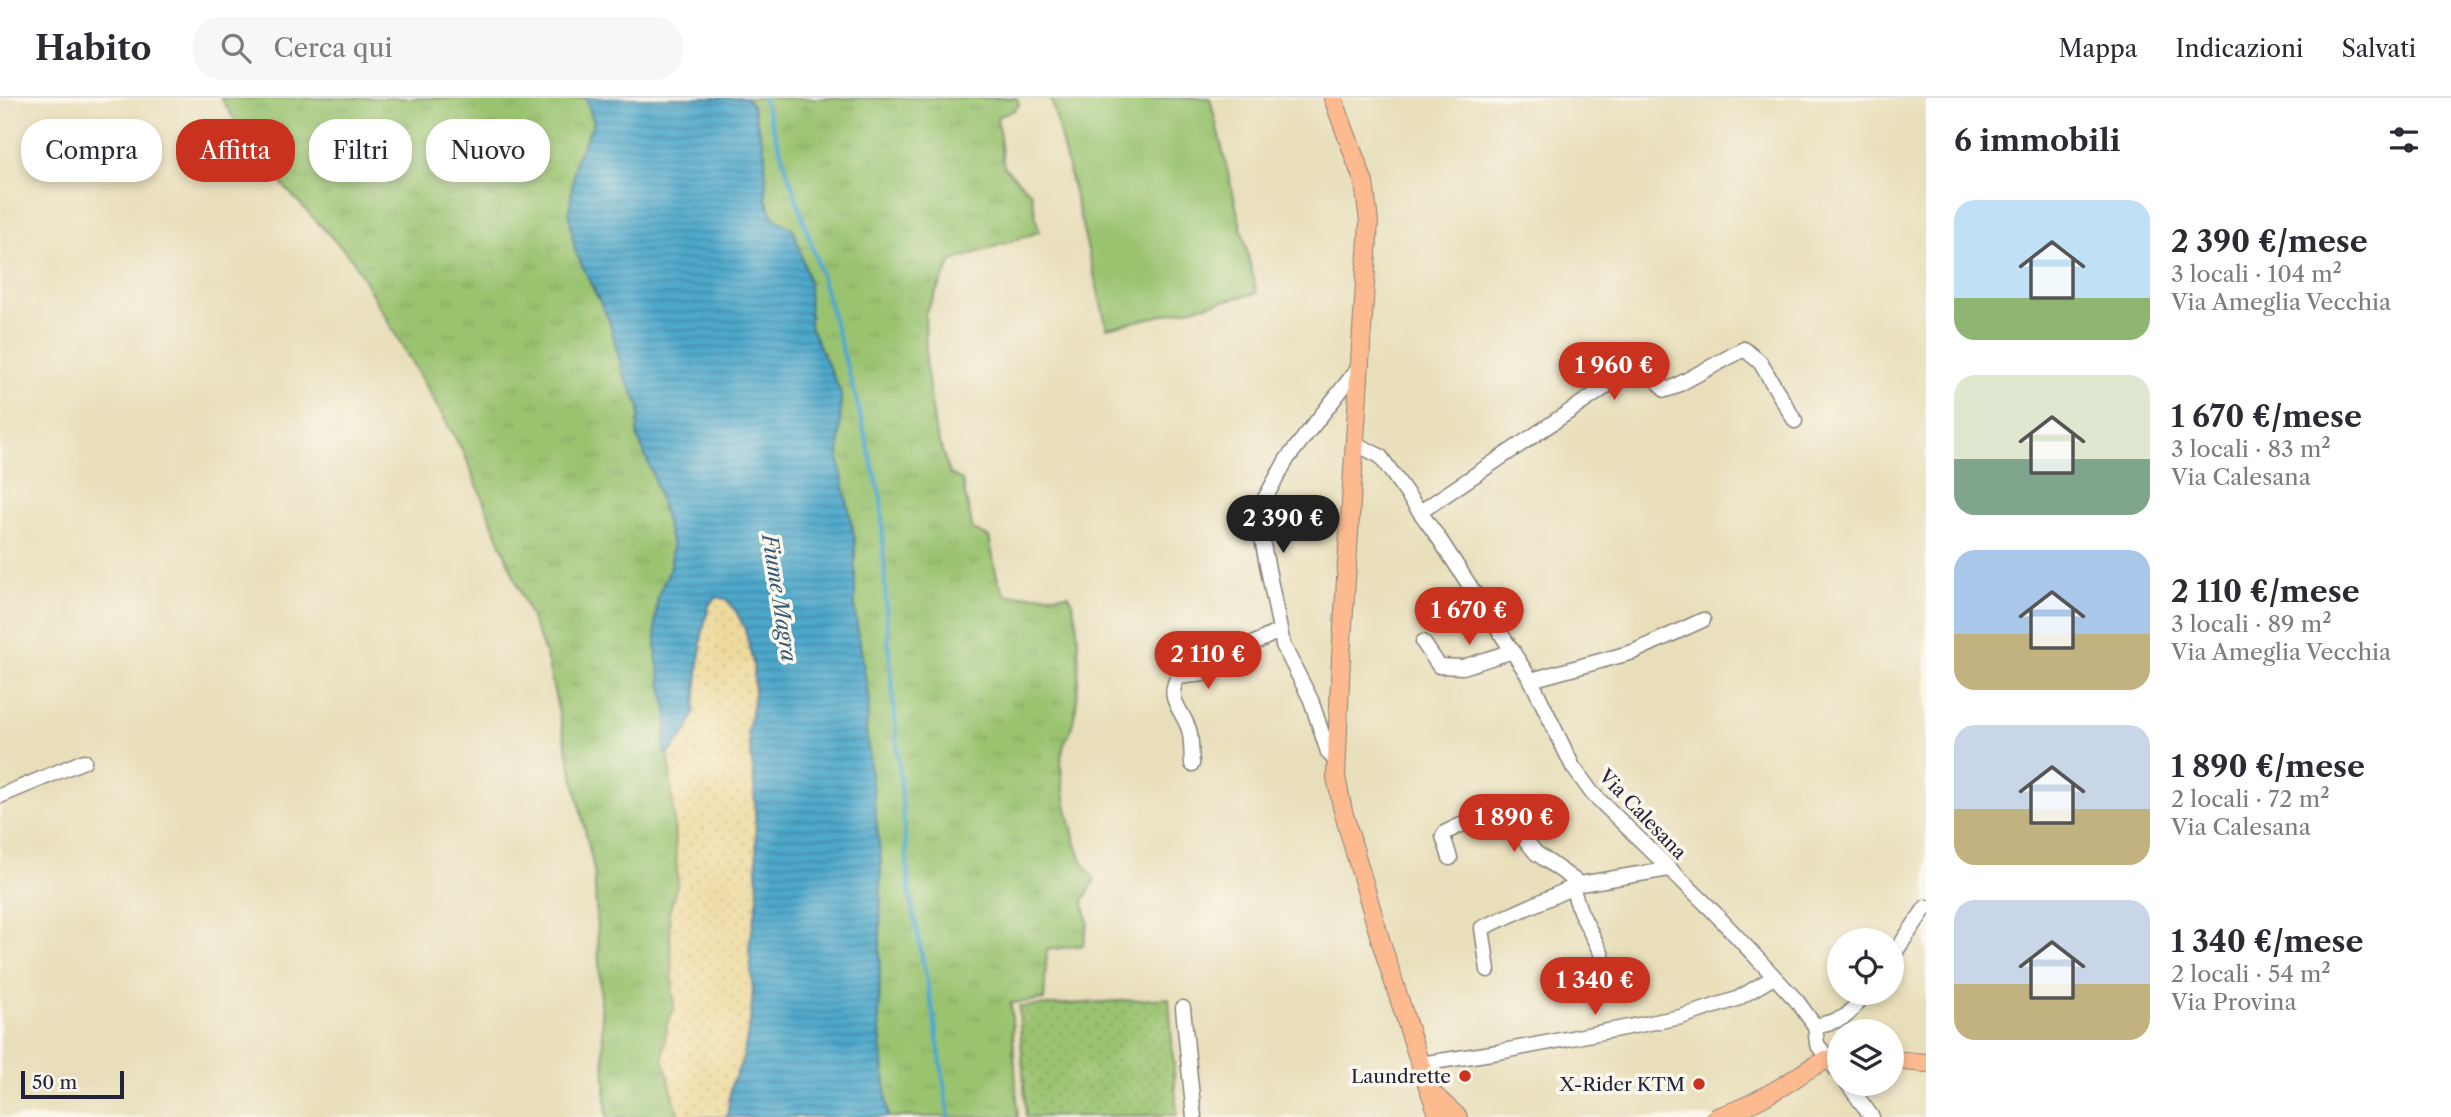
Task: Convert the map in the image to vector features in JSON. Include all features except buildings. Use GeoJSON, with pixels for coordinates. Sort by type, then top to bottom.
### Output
{"type":"FeatureCollection","features":[{"type":"Feature","properties":{"kind":"main road"},"geometry":{"type":"LineString","coordinates":[[1333,98],[1364,183],[1369,222],[1336,762],[1343,811],[1420,1064],[1439,1117]]}},
{"type":"Feature","properties":{"kind":"main road"},"geometry":{"type":"LineString","coordinates":[[1729,1115],[1827,1061]]}},
{"type":"Feature","properties":{"kind":"main road"},"geometry":{"type":"LineString","coordinates":[[1904,1061],[1926,1063]]}},
{"type":"Feature","properties":{"kind":"main road"},"geometry":{"type":"LineString","coordinates":[[1432,1093],[1458,1117]]}},
{"type":"Feature","properties":{"kind":"street"},"geometry":{"type":"LineString","coordinates":[[1419,512],[1634,368],[1642,366],[1649,370],[1665,390],[1744,349],[1760,362],[1795,421]]}},
{"type":"Feature","properties":{"kind":"street"},"geometry":{"type":"LineString","coordinates":[[1336,762],[1328,752],[1311,700],[1283,645],[1260,529],[1264,500],[1287,459],[1360,366]]}},
{"type":"Feature","properties":{"kind":"street","name":"Via Calesana"},"geometry":{"type":"LineString","coordinates":[[1356,444],[1380,456],[1513,651],[1585,784],[1797,1001],[1815,1026],[1817,1044],[1827,1053]]}},
{"type":"Feature","properties":{"kind":"street"},"geometry":{"type":"LineString","coordinates":[[1531,680],[1633,652],[1703,620]]}},
{"type":"Feature","properties":{"kind":"street"},"geometry":{"type":"LineString","coordinates":[[1192,764],[1188,730],[1173,700],[1174,684],[1178,677],[1203,674],[1230,655],[1279,631]]}},
{"type":"Feature","properties":{"kind":"street"},"geometry":{"type":"LineString","coordinates":[[1423,642],[1439,666],[1463,667],[1513,651]]}},
{"type":"Feature","properties":{"kind":"street"},"geometry":{"type":"LineString","coordinates":[[0,796],[84,761]]}},
{"type":"Feature","properties":{"kind":"street"},"geometry":{"type":"LineString","coordinates":[[1450,858],[1443,836],[1446,832],[1480,816],[1499,815],[1510,821],[1536,853],[1576,886],[1580,911],[1602,955]]}},
{"type":"Feature","properties":{"kind":"street"},"geometry":{"type":"LineString","coordinates":[[1488,970],[1482,928],[1576,886],[1669,869]]}},
{"type":"Feature","properties":{"kind":"street"},"geometry":{"type":"LineString","coordinates":[[1904,939],[1926,907]]}},
{"type":"Feature","properties":{"kind":"street"},"geometry":{"type":"LineString","coordinates":[[1420,1064],[1523,1048],[1681,1017],[1737,999],[1774,977]]}},
{"type":"Feature","properties":{"kind":"street"},"geometry":{"type":"LineString","coordinates":[[1815,1026],[1839,1020],[1852,1013],[1857,1005]]}},
{"type":"Feature","properties":{"kind":"street"},"geometry":{"type":"LineString","coordinates":[[1183,1008],[1194,1117]]}},
{"type":"Feature","properties":{"kind":"street"},"geometry":{"type":"LineString","coordinates":[[1857,1096],[1872,1117]]}},
{"type":"Feature","properties":{"kind":"green space"},"geometry":{"type":"Polygon","coordinates":[[[221,98],[586,98],[594,123],[575,162],[589,281],[609,320],[623,373],[640,407],[637,435],[652,472],[672,545],[671,566],[658,596],[655,624],[657,661],[668,715],[664,753],[669,754],[678,882],[669,913],[674,1008],[667,1025],[663,1057],[679,1117],[607,1117],[594,870],[546,655],[464,453],[352,259],[280,182],[295,182],[295,119],[234,119],[221,98]]]}},
{"type":"Feature","properties":{"kind":"green space"},"geometry":{"type":"Polygon","coordinates":[[[746,98],[1017,98],[1019,105],[1015,110],[997,117],[1004,167],[1031,193],[1039,232],[952,261],[925,313],[926,366],[935,430],[950,474],[962,480],[973,530],[989,537],[997,577],[1005,595],[1069,595],[1078,639],[1077,694],[1073,722],[1062,751],[1061,763],[1075,842],[1083,862],[1095,880],[1083,901],[1088,923],[1083,945],[1047,950],[1044,1000],[1011,1003],[1018,1117],[888,1117],[879,1020],[881,863],[866,730],[869,701],[855,613],[855,541],[839,461],[841,393],[810,326],[809,282],[766,199],[765,152],[752,106],[746,98]]]}},
{"type":"Feature","properties":{"kind":"green space"},"geometry":{"type":"Polygon","coordinates":[[[1051,98],[1210,98],[1257,293],[1107,328],[1051,98]]]}},
{"type":"Feature","properties":{"kind":"green space"},"geometry":{"type":"Polygon","coordinates":[[[1169,998],[1177,1115],[1026,1117],[1019,1007],[1169,998]]]}},
{"type":"Feature","properties":{"kind":"sand"},"geometry":{"type":"Polygon","coordinates":[[[717,597],[726,599],[737,613],[745,629],[754,668],[754,695],[748,732],[754,777],[758,898],[749,947],[753,991],[750,1024],[742,1061],[731,1086],[727,1117],[679,1117],[663,1057],[667,1025],[674,1008],[669,913],[678,882],[669,754],[688,729],[694,713],[702,634],[709,605],[717,597]]]}},
{"type":"Feature","properties":{"kind":"water","name":"Fiume Magra"},"geometry":{"type":"Polygon","coordinates":[[[586,98],[746,98],[752,105],[765,152],[766,199],[773,217],[794,230],[809,282],[810,326],[841,393],[839,461],[855,541],[855,613],[869,701],[866,730],[881,863],[879,1020],[888,1117],[727,1117],[731,1086],[742,1061],[750,1024],[753,991],[749,947],[758,898],[754,777],[748,732],[754,695],[754,668],[745,629],[737,613],[726,599],[716,597],[709,605],[702,634],[694,713],[688,729],[669,754],[664,753],[668,715],[657,661],[655,624],[658,596],[671,566],[672,545],[652,472],[637,435],[640,407],[623,373],[609,320],[575,251],[569,214],[575,162],[594,123],[586,98]]]}},
{"type":"Feature","properties":{"kind":"waterway"},"geometry":{"type":"LineString","coordinates":[[763,98],[816,258],[881,499],[887,625],[910,896],[934,1017],[949,1117]]}},
{"type":"Feature","properties":{"kind":"place","name":"Laundrette"},"geometry":{"type":"Point","coordinates":[1465,1076]}},
{"type":"Feature","properties":{"kind":"place","name":"X-Rider KTM"},"geometry":{"type":"Point","coordinates":[1699,1084]}}]}
